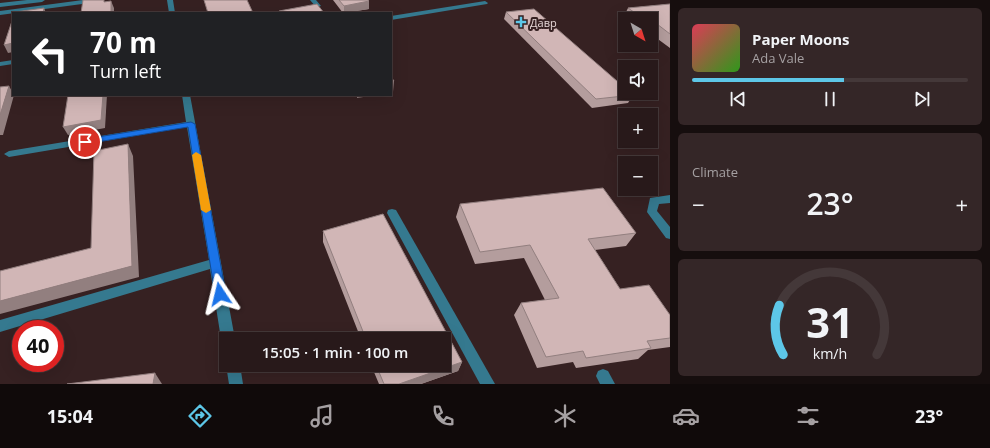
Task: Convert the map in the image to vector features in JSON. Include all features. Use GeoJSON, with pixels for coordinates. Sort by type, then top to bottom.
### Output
{"type":"FeatureCollection","features":[{"type":"Feature","properties":{"kind":"street"},"geometry":{"type":"LineString","coordinates":[[0,5],[42,0]]}},
{"type":"Feature","properties":{"kind":"street"},"geometry":{"type":"LineString","coordinates":[[0,13],[98,0]]}},
{"type":"Feature","properties":{"kind":"street"},"geometry":{"type":"LineString","coordinates":[[170,0],[172,12]]}},
{"type":"Feature","properties":{"kind":"street"},"geometry":{"type":"LineString","coordinates":[[314,0],[318,6]]}},
{"type":"Feature","properties":{"kind":"street"},"geometry":{"type":"LineString","coordinates":[[392,18],[485,3]]}},
{"type":"Feature","properties":{"kind":"street"},"geometry":{"type":"LineString","coordinates":[[64,12],[65,4]]}},
{"type":"Feature","properties":{"kind":"street"},"geometry":{"type":"LineString","coordinates":[[0,64],[12,62]]}},
{"type":"Feature","properties":{"kind":"street"},"geometry":{"type":"LineString","coordinates":[[186,96],[227,332]]}},
{"type":"Feature","properties":{"kind":"street"},"geometry":{"type":"LineString","coordinates":[[9,154],[191,124]]}},
{"type":"Feature","properties":{"kind":"street"},"geometry":{"type":"LineString","coordinates":[[670,199],[654,201],[652,212],[670,235]]}},
{"type":"Feature","properties":{"kind":"street"},"geometry":{"type":"LineString","coordinates":[[392,213],[488,384]]}},
{"type":"Feature","properties":{"kind":"street"},"geometry":{"type":"LineString","coordinates":[[0,326],[215,263]]}},
{"type":"Feature","properties":{"kind":"street"},"geometry":{"type":"LineString","coordinates":[[234,372],[236,384]]}},
{"type":"Feature","properties":{"kind":"building"},"geometry":{"type":"Polygon","coordinates":[[[83,0],[104,0],[104,2],[111,1],[111,12],[81,12],[83,0]]]}},
{"type":"Feature","properties":{"kind":"building"},"geometry":{"type":"Polygon","coordinates":[[[204,0],[247,0],[253,12],[208,12],[204,0]]]}},
{"type":"Feature","properties":{"kind":"building"},"geometry":{"type":"Polygon","coordinates":[[[339,0],[368,0],[369,1],[344,6],[339,0]]]}},
{"type":"Feature","properties":{"kind":"building"},"geometry":{"type":"Polygon","coordinates":[[[317,4],[323,12],[280,12],[317,4]]]}},
{"type":"Feature","properties":{"kind":"building"},"geometry":{"type":"Polygon","coordinates":[[[670,4],[670,34],[658,25],[658,12],[634,12],[628,8],[670,4]]]}},
{"type":"Feature","properties":{"kind":"building"},"geometry":{"type":"Polygon","coordinates":[[[44,8],[43,12],[15,12],[44,8]]]}},
{"type":"Feature","properties":{"kind":"building"},"geometry":{"type":"Polygon","coordinates":[[[534,9],[618,82],[618,97],[596,99],[506,12],[534,9]]]}},
{"type":"Feature","properties":{"kind":"building"},"geometry":{"type":"Polygon","coordinates":[[[12,21],[12,43],[4,45],[12,21]]]}},
{"type":"Feature","properties":{"kind":"building"},"geometry":{"type":"Polygon","coordinates":[[[9,86],[0,115],[0,87],[9,86]]]}},
{"type":"Feature","properties":{"kind":"building"},"geometry":{"type":"Polygon","coordinates":[[[68,96],[103,96],[101,120],[63,127],[68,96]]]}},
{"type":"Feature","properties":{"kind":"building"},"geometry":{"type":"Polygon","coordinates":[[[128,144],[132,266],[0,301],[0,271],[91,248],[94,151],[128,144]]]}},
{"type":"Feature","properties":{"kind":"building"},"geometry":{"type":"Polygon","coordinates":[[[603,188],[636,233],[588,239],[620,289],[649,285],[670,315],[670,338],[647,341],[651,348],[586,358],[583,351],[546,357],[521,303],[559,298],[530,245],[480,252],[460,204],[603,188]]]}},
{"type":"Feature","properties":{"kind":"building"},"geometry":{"type":"Polygon","coordinates":[[[383,214],[446,332],[363,332],[323,231],[383,214]]]}},
{"type":"Feature","properties":{"kind":"building"},"geometry":{"type":"Polygon","coordinates":[[[451,341],[462,362],[451,366],[451,341]]]}},
{"type":"Feature","properties":{"kind":"building"},"geometry":{"type":"Polygon","coordinates":[[[379,372],[433,372],[399,384],[384,384],[379,372]]]}},
{"type":"Feature","properties":{"kind":"building"},"geometry":{"type":"Polygon","coordinates":[[[155,373],[153,384],[67,384],[155,373]]]}},
{"type":"Feature","properties":{"kind":"slow traffic"},"geometry":{"type":"LineString","coordinates":[[196,155],[206,210]]}},
{"type":"Feature","properties":{"kind":"place","name":"Давр"},"geometry":{"type":"Point","coordinates":[521,22]}},
{"type":"Feature","properties":{"kind":"route"},"geometry":{"type":"LineString","coordinates":[[85,142],[191,124],[220,294]]}}]}
